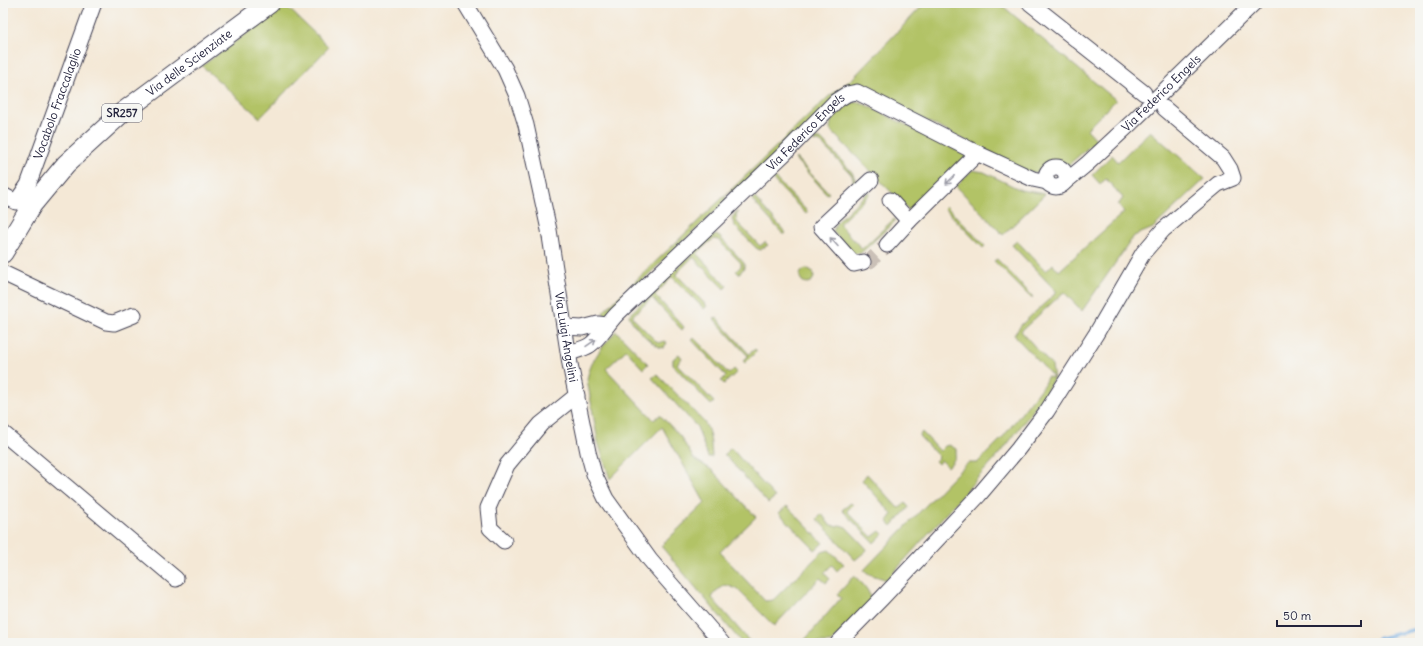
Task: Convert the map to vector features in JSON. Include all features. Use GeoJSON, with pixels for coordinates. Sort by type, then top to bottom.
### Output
{"type":"FeatureCollection","features":[{"type":"Feature","properties":{"kind":"main road","name":"Via delle Scienziate"},"geometry":{"type":"LineString","coordinates":[[3,253],[32,205],[66,164],[123,112],[270,3]]}},
{"type":"Feature","properties":{"kind":"street","name":"Vocabolo Fraccalaglio"},"geometry":{"type":"LineString","coordinates":[[10,198],[28,185],[94,3]]}},
{"type":"Feature","properties":{"kind":"street","name":"Via Luigi Angelini"},"geometry":{"type":"LineString","coordinates":[[464,3],[505,69],[517,96],[526,125],[549,230],[569,353],[588,452],[594,474],[606,499],[650,560],[722,643]]}},
{"type":"Feature","properties":{"kind":"street"},"geometry":{"type":"LineString","coordinates":[[1030,3],[1144,93]]}},
{"type":"Feature","properties":{"kind":"street","name":"Via Federico Engels"},"geometry":{"type":"LineString","coordinates":[[569,353],[589,346],[598,338],[607,324],[617,314],[785,153],[836,101],[847,94],[857,92],[1033,179],[1047,177],[1050,185],[1059,187],[1065,176],[1088,163],[1254,3]]}},
{"type":"Feature","properties":{"kind":"street"},"geometry":{"type":"LineString","coordinates":[[838,643],[979,495],[1022,444],[1047,411],[1092,340],[1143,253],[1163,230],[1218,184],[1233,178],[1230,168],[1222,158],[1164,108]]}},
{"type":"Feature","properties":{"kind":"street"},"geometry":{"type":"LineString","coordinates":[[887,245],[909,221],[978,153]]}},
{"type":"Feature","properties":{"kind":"street"},"geometry":{"type":"LineString","coordinates":[[863,262],[854,264],[821,227],[871,180]]}},
{"type":"Feature","properties":{"kind":"street"},"geometry":{"type":"LineString","coordinates":[[890,200],[909,221]]}},
{"type":"Feature","properties":{"kind":"street"},"geometry":{"type":"LineString","coordinates":[[3,272],[106,322],[114,323],[134,315]]}},
{"type":"Feature","properties":{"kind":"street"},"geometry":{"type":"LineString","coordinates":[[565,327],[582,328],[598,324],[607,324]]}},
{"type":"Feature","properties":{"kind":"street"},"geometry":{"type":"LineString","coordinates":[[504,541],[490,528],[488,508],[507,465],[541,424],[577,395]]}},
{"type":"Feature","properties":{"kind":"street"},"geometry":{"type":"LineString","coordinates":[[3,433],[176,579]]}},
{"type":"Feature","properties":{"kind":"green space"},"geometry":{"type":"Polygon","coordinates":[[[925,3],[999,3],[1116,100],[1087,129],[1097,140],[1066,167],[1049,173],[1028,172],[859,87],[733,193],[730,192],[725,197],[727,200],[605,316],[603,312],[827,98],[852,79],[925,3]]]}},
{"type":"Feature","properties":{"kind":"green space"},"geometry":{"type":"Polygon","coordinates":[[[285,5],[329,47],[260,118],[202,66],[285,5]]]}},
{"type":"Feature","properties":{"kind":"green space"},"geometry":{"type":"Polygon","coordinates":[[[860,102],[968,156],[910,211],[830,130],[831,121],[849,103],[860,102]]]}},
{"type":"Feature","properties":{"kind":"green space"},"geometry":{"type":"Polygon","coordinates":[[[1150,131],[1205,179],[1153,228],[1134,236],[1082,311],[1064,292],[1021,331],[1052,366],[1054,378],[1014,335],[1022,324],[1057,292],[1012,245],[1017,241],[1046,271],[1053,264],[1059,271],[1124,212],[1118,205],[1123,198],[1106,179],[1100,184],[1092,175],[1112,155],[1118,162],[1150,131]]]}},
{"type":"Feature","properties":{"kind":"green space"},"geometry":{"type":"Polygon","coordinates":[[[814,138],[821,139],[852,172],[856,181],[854,188],[852,186],[853,178],[850,173],[819,141],[814,142],[814,138]]]}},
{"type":"Feature","properties":{"kind":"green space"},"geometry":{"type":"Polygon","coordinates":[[[796,158],[829,193],[827,194],[795,159],[796,158]]]}},
{"type":"Feature","properties":{"kind":"green space"},"geometry":{"type":"Polygon","coordinates":[[[972,170],[984,172],[1021,190],[1045,194],[1003,235],[956,186],[972,170]]]}},
{"type":"Feature","properties":{"kind":"green space"},"geometry":{"type":"Polygon","coordinates":[[[775,178],[808,212],[806,214],[773,180],[775,178]]]}},
{"type":"Feature","properties":{"kind":"green space"},"geometry":{"type":"Polygon","coordinates":[[[868,192],[870,194],[839,224],[862,249],[894,219],[895,221],[861,253],[854,254],[833,232],[836,223],[868,192]]]}},
{"type":"Feature","properties":{"kind":"green space"},"geometry":{"type":"Polygon","coordinates":[[[754,197],[786,233],[784,235],[752,200],[754,197]]]}},
{"type":"Feature","properties":{"kind":"green space"},"geometry":{"type":"Polygon","coordinates":[[[946,206],[985,246],[983,248],[944,208],[946,206]]]}},
{"type":"Feature","properties":{"kind":"green space"},"geometry":{"type":"Polygon","coordinates":[[[736,212],[738,212],[736,216],[737,222],[760,246],[765,242],[768,245],[760,250],[756,248],[734,225],[732,218],[736,212]]]}},
{"type":"Feature","properties":{"kind":"green space"},"geometry":{"type":"Polygon","coordinates":[[[716,235],[720,237],[744,263],[744,268],[739,274],[736,271],[741,266],[741,263],[718,240],[714,239],[709,242],[697,254],[727,286],[724,289],[693,257],[676,274],[707,306],[704,309],[672,277],[655,295],[684,327],[682,330],[652,298],[633,315],[633,318],[658,343],[664,341],[667,343],[663,348],[659,347],[643,334],[634,324],[629,315],[707,239],[716,235]]]}},
{"type":"Feature","properties":{"kind":"green space"},"geometry":{"type":"Polygon","coordinates":[[[997,259],[1033,297],[1031,298],[994,261],[997,259]]]}},
{"type":"Feature","properties":{"kind":"green space"},"geometry":{"type":"Polygon","coordinates":[[[807,269],[812,271],[814,276],[812,281],[807,283],[802,281],[800,276],[802,271],[807,269]]]}},
{"type":"Feature","properties":{"kind":"green space"},"geometry":{"type":"Polygon","coordinates":[[[716,317],[749,354],[755,349],[757,351],[745,363],[743,361],[748,356],[714,319],[716,317]]]}},
{"type":"Feature","properties":{"kind":"green space"},"geometry":{"type":"Polygon","coordinates":[[[616,331],[648,364],[643,369],[626,350],[606,369],[654,420],[660,415],[680,436],[694,459],[712,470],[756,517],[720,552],[765,601],[773,600],[822,552],[829,550],[844,564],[837,571],[832,565],[824,573],[830,579],[826,583],[820,578],[774,626],[737,589],[726,585],[716,591],[712,598],[751,643],[742,643],[661,546],[705,503],[662,427],[610,479],[598,442],[587,379],[591,365],[602,348],[616,331]]]}},
{"type":"Feature","properties":{"kind":"green space"},"geometry":{"type":"Polygon","coordinates":[[[694,338],[729,374],[734,369],[737,372],[724,384],[721,381],[726,376],[692,340],[694,338]]]}},
{"type":"Feature","properties":{"kind":"green space"},"geometry":{"type":"Polygon","coordinates":[[[679,354],[682,358],[677,364],[714,402],[711,405],[673,365],[673,359],[679,354]]]}},
{"type":"Feature","properties":{"kind":"green space"},"geometry":{"type":"Polygon","coordinates":[[[657,374],[704,422],[709,434],[712,457],[708,457],[697,427],[652,378],[657,374]]]}},
{"type":"Feature","properties":{"kind":"green space"},"geometry":{"type":"Polygon","coordinates":[[[1047,377],[1054,378],[1043,397],[1006,446],[887,580],[869,574],[864,570],[955,475],[968,463],[977,463],[1003,437],[1044,384],[1047,377]]]}},
{"type":"Feature","properties":{"kind":"green space"},"geometry":{"type":"Polygon","coordinates":[[[922,432],[940,451],[945,446],[949,445],[956,449],[955,457],[948,467],[941,460],[938,464],[935,461],[939,457],[919,436],[922,432]]]}},
{"type":"Feature","properties":{"kind":"green space"},"geometry":{"type":"Polygon","coordinates":[[[731,448],[775,497],[768,503],[724,454],[731,448]]]}},
{"type":"Feature","properties":{"kind":"green space"},"geometry":{"type":"Polygon","coordinates":[[[867,474],[898,508],[905,503],[909,507],[892,526],[887,521],[892,514],[862,480],[867,474]]]}},
{"type":"Feature","properties":{"kind":"green space"},"geometry":{"type":"Polygon","coordinates":[[[851,503],[853,505],[847,511],[872,537],[880,531],[883,534],[874,543],[842,510],[851,503]]]}},
{"type":"Feature","properties":{"kind":"green space"},"geometry":{"type":"Polygon","coordinates":[[[787,506],[823,543],[815,550],[779,513],[787,506]]]}},
{"type":"Feature","properties":{"kind":"green space"},"geometry":{"type":"Polygon","coordinates":[[[822,514],[829,524],[837,527],[840,525],[846,527],[867,549],[866,551],[855,560],[817,519],[822,514]]]}},
{"type":"Feature","properties":{"kind":"green space"},"geometry":{"type":"Polygon","coordinates":[[[854,576],[867,590],[871,600],[831,643],[802,643],[841,598],[837,595],[854,576]]]}},
{"type":"Feature","properties":{"kind":"waterway"},"geometry":{"type":"LineString","coordinates":[[1372,643],[1377,639],[1420,628]]}},
{"type":"Feature","properties":{"kind":"tunnel"},"geometry":{"type":"LineString","coordinates":[[863,262],[870,261],[887,245]]}}]}
